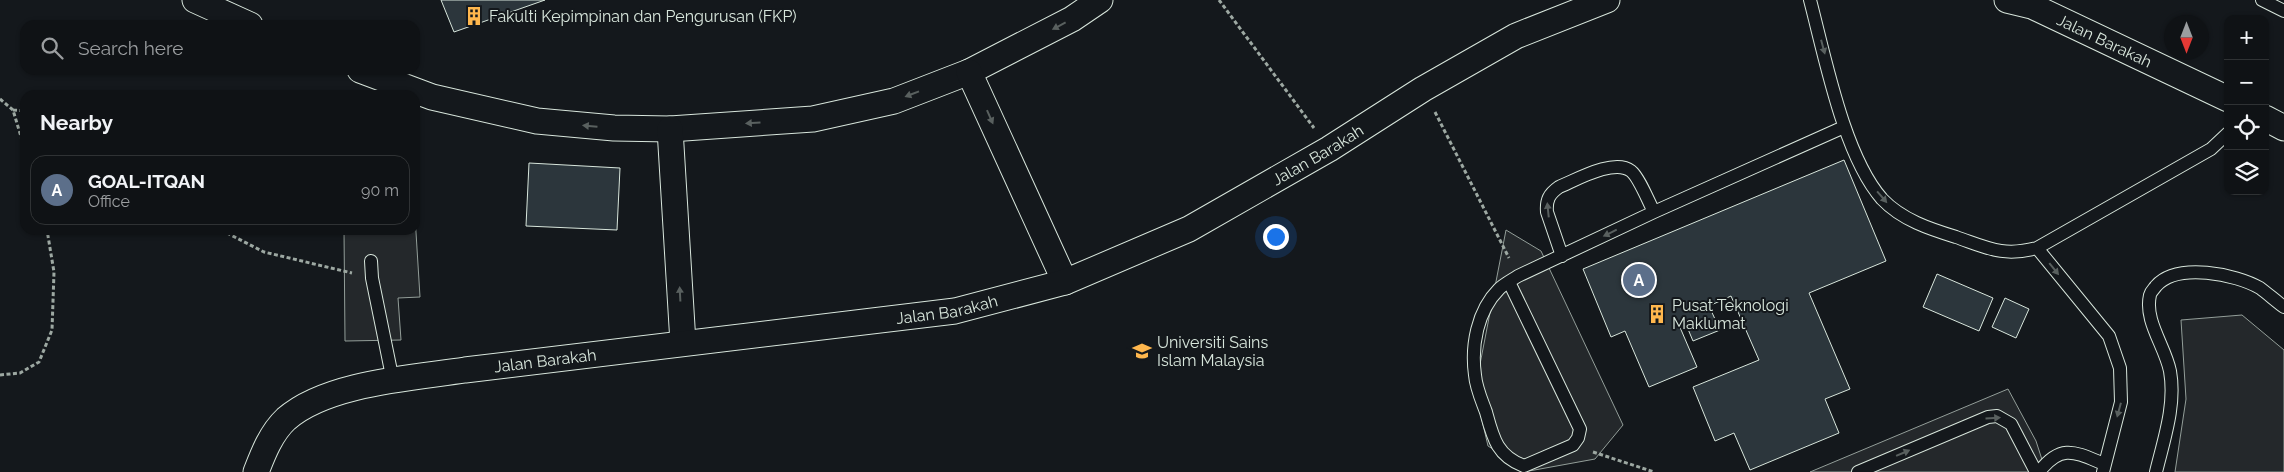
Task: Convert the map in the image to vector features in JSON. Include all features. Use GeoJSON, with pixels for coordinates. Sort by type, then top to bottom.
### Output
{"type":"FeatureCollection","features":[{"type":"Feature","properties":{"kind":"street"},"geometry":{"type":"LineString","coordinates":[[195,0],[239,20]]}},
{"type":"Feature","properties":{"kind":"street"},"geometry":{"type":"LineString","coordinates":[[420,92],[432,97],[538,121],[614,128],[670,129],[813,120],[894,101],[970,72],[1072,19],[1100,0]]}},
{"type":"Feature","properties":{"kind":"street","name":"Jalan Barakah"},"geometry":{"type":"LineString","coordinates":[[256,472],[265,447],[286,420],[316,400],[344,391],[393,381],[683,343],[955,311],[1065,282],[1189,229],[1329,149],[1423,89],[1516,36],[1607,0]]}},
{"type":"Feature","properties":{"kind":"street","name":"Jalan Barakah"},"geometry":{"type":"LineString","coordinates":[[2007,0],[2033,3],[2224,97]]}},
{"type":"Feature","properties":{"kind":"street"},"geometry":{"type":"LineString","coordinates":[[970,72],[1065,282]]}},
{"type":"Feature","properties":{"kind":"street"},"geometry":{"type":"LineString","coordinates":[[373,75],[413,90]]}},
{"type":"Feature","properties":{"kind":"street"},"geometry":{"type":"LineString","coordinates":[[2269,120],[2284,128]]}},
{"type":"Feature","properties":{"kind":"street"},"geometry":{"type":"LineString","coordinates":[[670,129],[683,343]]}},
{"type":"Feature","properties":{"kind":"lane"},"geometry":{"type":"LineString","coordinates":[[1810,0],[1844,127],[1861,165],[1883,200],[1907,219],[1927,228],[2002,253],[2019,253],[2037,248],[2212,149],[2224,137]]}},
{"type":"Feature","properties":{"kind":"lane"},"geometry":{"type":"LineString","coordinates":[[2262,0],[2284,11]]}},
{"type":"Feature","properties":{"kind":"lane"},"geometry":{"type":"LineString","coordinates":[[1514,279],[1580,429],[1578,438],[1573,445],[1524,466],[1510,461],[1499,450],[1475,377],[1473,351],[1476,330],[1486,307],[1499,288],[1514,279],[1654,212],[1844,127]]}},
{"type":"Feature","properties":{"kind":"lane"},"geometry":{"type":"LineString","coordinates":[[1562,256],[1546,204],[1552,191],[1559,187],[1605,168],[1623,168],[1632,172],[1654,212]]}},
{"type":"Feature","properties":{"kind":"lane"},"geometry":{"type":"LineString","coordinates":[[1858,472],[1988,417],[1997,416],[2011,424],[2037,472],[2049,458],[2067,452],[2079,454],[2103,468],[2121,402],[2120,368],[2109,336],[2037,248]]}},
{"type":"Feature","properties":{"kind":"lane"},"geometry":{"type":"LineString","coordinates":[[371,261],[372,278],[393,381]]}},
{"type":"Feature","properties":{"kind":"lane"},"geometry":{"type":"LineString","coordinates":[[2156,472],[2172,398],[2165,355],[2149,313],[2150,293],[2162,279],[2180,273],[2207,272],[2236,279],[2259,288],[2284,307]]}},
{"type":"Feature","properties":{"kind":"path"},"geometry":{"type":"LineString","coordinates":[[1220,0],[1329,149]]}},
{"type":"Feature","properties":{"kind":"path"},"geometry":{"type":"LineString","coordinates":[[1423,89],[1514,279]]}},
{"type":"Feature","properties":{"kind":"path"},"geometry":{"type":"LineString","coordinates":[[0,99],[13,110],[20,133]]}},
{"type":"Feature","properties":{"kind":"path"},"geometry":{"type":"LineString","coordinates":[[13,110],[20,111]]}},
{"type":"Feature","properties":{"kind":"path"},"geometry":{"type":"LineString","coordinates":[[0,375],[20,373],[39,362],[52,330],[54,272],[48,235]]}},
{"type":"Feature","properties":{"kind":"path"},"geometry":{"type":"LineString","coordinates":[[231,235],[264,252],[372,278]]}},
{"type":"Feature","properties":{"kind":"path"},"geometry":{"type":"LineString","coordinates":[[1573,445],[1654,472]]}},
{"type":"Feature","properties":{"kind":"shaded area"},"geometry":{"type":"Polygon","coordinates":[[[1506,230],[1541,251],[1623,425],[1595,459],[1529,471],[1488,446],[1475,390],[1506,230]]]}},
{"type":"Feature","properties":{"kind":"shaded area"},"geometry":{"type":"Polygon","coordinates":[[[344,235],[416,235],[420,297],[398,298],[401,340],[345,341],[344,235]]]}},
{"type":"Feature","properties":{"kind":"shaded area"},"geometry":{"type":"Polygon","coordinates":[[[2242,315],[2284,350],[2284,472],[2175,472],[2186,399],[2181,320],[2242,315]]]}},
{"type":"Feature","properties":{"kind":"shaded area"},"geometry":{"type":"Polygon","coordinates":[[[2008,389],[2036,441],[2046,472],[1810,472],[2008,389]]]}},
{"type":"Feature","properties":{"kind":"building","name":"Fakulti Kepimpinan dan Pengurusan (FKP)"},"geometry":{"type":"Polygon","coordinates":[[[441,0],[545,0],[454,32],[441,0]]]}},
{"type":"Feature","properties":{"kind":"building","name":"Pusat Teknologi Maklumat"},"geometry":{"type":"Polygon","coordinates":[[[1844,160],[1886,261],[1809,293],[1850,389],[1825,399],[1839,433],[1750,470],[1734,433],[1715,441],[1693,387],[1759,360],[1731,296],[1709,306],[1720,330],[1693,341],[1685,322],[1679,325],[1697,367],[1649,387],[1625,331],[1611,337],[1583,269],[1844,160]]]}},
{"type":"Feature","properties":{"kind":"building"},"geometry":{"type":"Polygon","coordinates":[[[529,163],[620,168],[617,230],[526,226],[529,163]]]}},
{"type":"Feature","properties":{"kind":"building"},"geometry":{"type":"Polygon","coordinates":[[[1937,274],[1993,298],[1979,331],[1923,307],[1937,274]]]}},
{"type":"Feature","properties":{"kind":"building"},"geometry":{"type":"Polygon","coordinates":[[[2005,298],[2029,309],[2016,338],[1992,327],[2005,298]]]}},
{"type":"Feature","properties":{"kind":"place","name":"Fakulti Kepimpinan dan Pengurusan (FKP)"},"geometry":{"type":"Point","coordinates":[474,16]}},
{"type":"Feature","properties":{"kind":"place","name":"GOAL-ITQAN"},"geometry":{"type":"Point","coordinates":[1639,280]}},
{"type":"Feature","properties":{"kind":"place","name":"Pusat Teknologi Maklumat"},"geometry":{"type":"Point","coordinates":[1657,314]}},
{"type":"Feature","properties":{"kind":"place","name":"Universiti Sains Islam Malaysia"},"geometry":{"type":"Point","coordinates":[1142,351]}}]}
